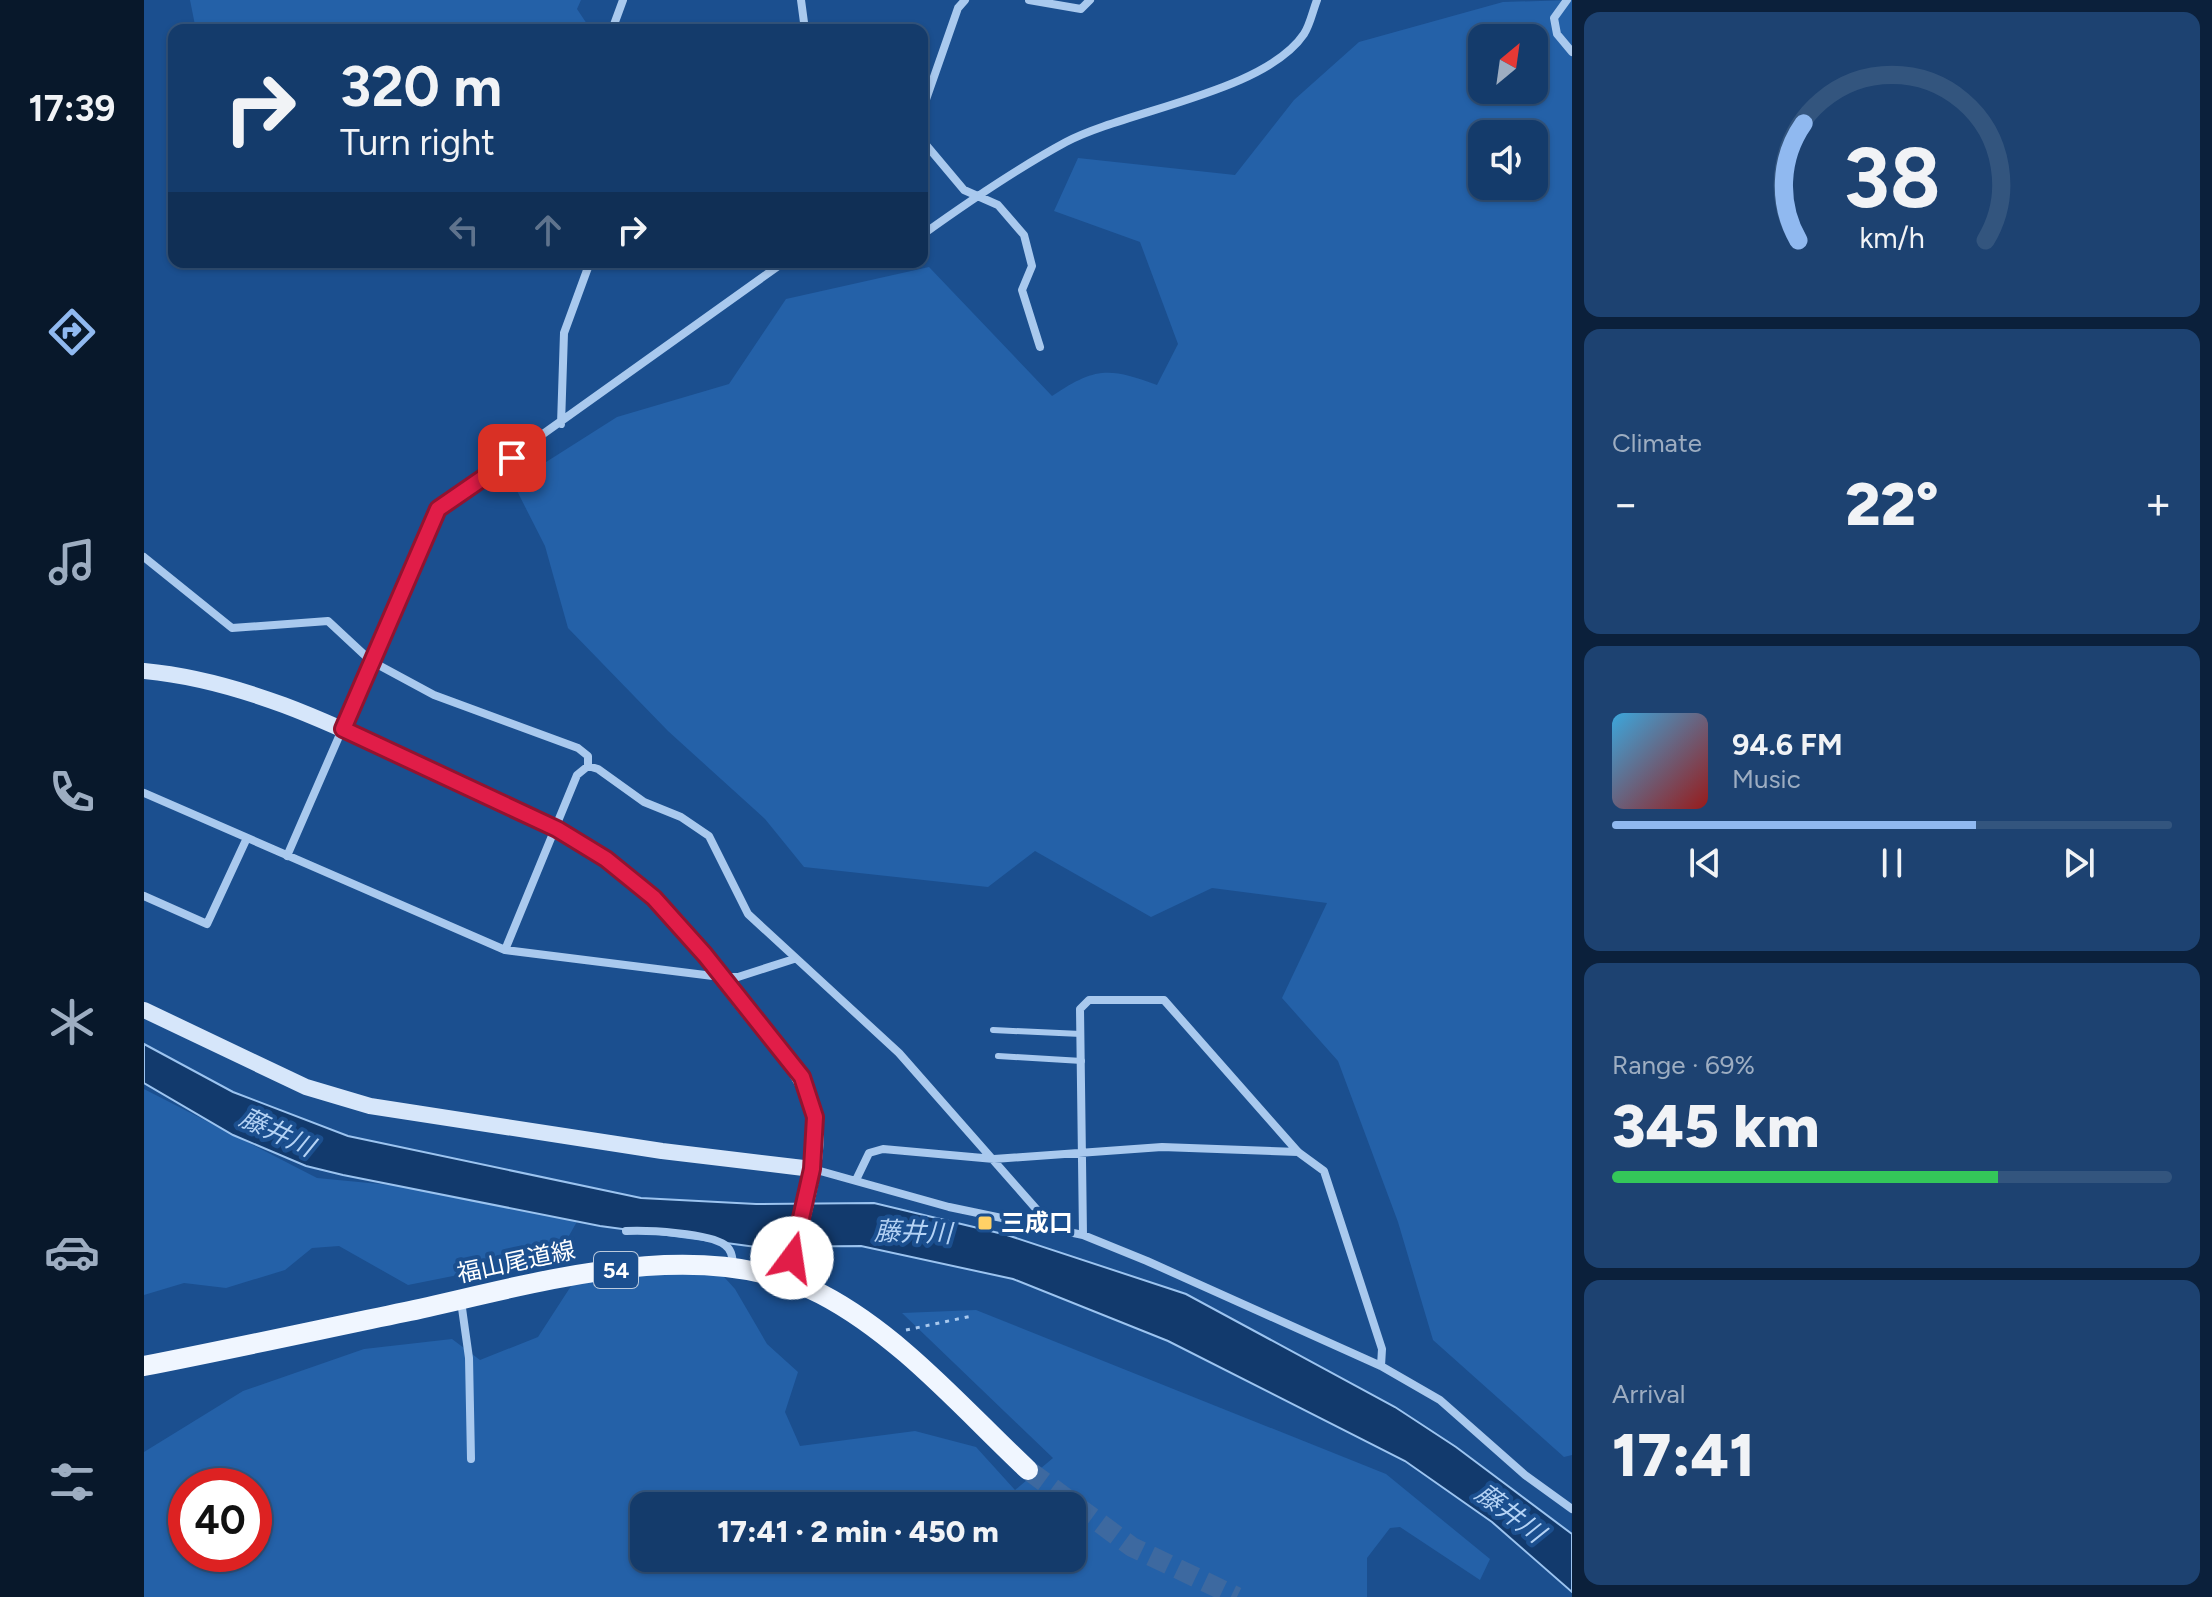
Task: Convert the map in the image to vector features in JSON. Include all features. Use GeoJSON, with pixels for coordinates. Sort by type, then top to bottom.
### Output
{"type":"FeatureCollection","features":[{"type":"Feature","properties":{"kind":"main road","name":"福山尾道線"},"geometry":{"type":"LineString","coordinates":[[144,1366],[584,1274],[665,1265],[734,1269],[786,1280],[820,1294],[856,1315],[893,1343],[1028,1470]]}},
{"type":"Feature","properties":{"kind":"street"},"geometry":{"type":"LineString","coordinates":[[614,24],[623,0]]}},
{"type":"Feature","properties":{"kind":"street"},"geometry":{"type":"LineString","coordinates":[[801,0],[804,24]]}},
{"type":"Feature","properties":{"kind":"street"},"geometry":{"type":"LineString","coordinates":[[928,94],[958,8],[965,0]]}},
{"type":"Feature","properties":{"kind":"street"},"geometry":{"type":"LineString","coordinates":[[1029,0],[1081,9],[1090,0]]}},
{"type":"Feature","properties":{"kind":"street"},"geometry":{"type":"LineString","coordinates":[[928,231],[977,195],[1069,140],[1233,84],[1280,56],[1304,35],[1317,0]]}},
{"type":"Feature","properties":{"kind":"street"},"geometry":{"type":"LineString","coordinates":[[1567,0],[1554,18],[1557,34],[1572,52]]}},
{"type":"Feature","properties":{"kind":"street"},"geometry":{"type":"LineString","coordinates":[[928,147],[964,190],[998,205],[1024,235],[1032,266],[1022,290],[1040,347]]}},
{"type":"Feature","properties":{"kind":"street"},"geometry":{"type":"LineString","coordinates":[[561,424],[564,333],[588,268]]}},
{"type":"Feature","properties":{"kind":"street"},"geometry":{"type":"LineString","coordinates":[[287,856],[438,509],[561,424],[770,268]]}},
{"type":"Feature","properties":{"kind":"street"},"geometry":{"type":"LineString","coordinates":[[144,557],[232,628],[328,621],[371,661],[434,695],[578,748],[588,756],[588,766]]}},
{"type":"Feature","properties":{"kind":"street"},"geometry":{"type":"LineString","coordinates":[[144,671],[250,693],[343,729],[557,829],[606,859],[654,898],[802,1077],[815,1117],[812,1169],[786,1280]]}},
{"type":"Feature","properties":{"kind":"street"},"geometry":{"type":"LineString","coordinates":[[505,950],[577,775],[588,766]]}},
{"type":"Feature","properties":{"kind":"street"},"geometry":{"type":"LineString","coordinates":[[588,766],[644,802],[681,817],[709,836],[748,914],[899,1053],[1038,1211],[1042,1227]]}},
{"type":"Feature","properties":{"kind":"street"},"geometry":{"type":"LineString","coordinates":[[144,793],[246,840],[505,950],[721,977],[738,977],[794,959]]}},
{"type":"Feature","properties":{"kind":"street"},"geometry":{"type":"LineString","coordinates":[[144,896],[207,924],[246,840]]}},
{"type":"Feature","properties":{"kind":"street"},"geometry":{"type":"LineString","coordinates":[[1083,1235],[1080,1009],[1089,1000],[1164,1000],[1298,1152],[1324,1171],[1382,1349],[1381,1366]]}},
{"type":"Feature","properties":{"kind":"street"},"geometry":{"type":"LineString","coordinates":[[144,1010],[306,1087],[370,1106],[662,1151],[812,1169],[949,1207],[1083,1235],[1381,1366],[1440,1400],[1525,1475],[1572,1509]]}},
{"type":"Feature","properties":{"kind":"street"},"geometry":{"type":"LineString","coordinates":[[856,1180],[869,1153],[883,1149],[994,1159],[1162,1147],[1298,1152]]}},
{"type":"Feature","properties":{"kind":"street"},"geometry":{"type":"LineString","coordinates":[[626,1231],[656,1229],[723,1243],[732,1252],[734,1269]]}},
{"type":"Feature","properties":{"kind":"street"},"geometry":{"type":"LineString","coordinates":[[461,1300],[469,1358],[471,1459]]}},
{"type":"Feature","properties":{"kind":"lane"},"geometry":{"type":"LineString","coordinates":[[993,1030],[1081,1034]]}},
{"type":"Feature","properties":{"kind":"lane"},"geometry":{"type":"LineString","coordinates":[[998,1056],[1082,1061]]}},
{"type":"Feature","properties":{"kind":"path"},"geometry":{"type":"LineString","coordinates":[[893,1343],[907,1328],[972,1316]]}},
{"type":"Feature","properties":{"kind":"shaded area"},"geometry":{"type":"Polygon","coordinates":[[[190,0],[581,0],[577,9],[587,24],[195,24],[190,0]]]}},
{"type":"Feature","properties":{"kind":"shaded area"},"geometry":{"type":"Polygon","coordinates":[[[1572,0],[1572,1455],[1564,1457],[1433,1340],[1398,1222],[1338,1061],[1282,998],[1327,903],[1212,888],[1151,917],[1035,851],[988,887],[804,867],[765,819],[668,731],[568,628],[545,546],[513,483],[617,417],[729,384],[786,299],[929,267],[1052,396],[1091,375],[1103,373],[1126,375],[1157,385],[1178,344],[1140,242],[1054,211],[1078,158],[1235,175],[1294,100],[1359,42],[1503,2],[1572,0]]]}},
{"type":"Feature","properties":{"kind":"shaded area"},"geometry":{"type":"Polygon","coordinates":[[[144,1089],[317,1178],[587,1204],[558,1255],[408,1285],[339,1246],[312,1248],[285,1270],[226,1288],[184,1283],[144,1295],[144,1089]]]}},
{"type":"Feature","properties":{"kind":"shaded area"},"geometry":{"type":"Polygon","coordinates":[[[707,1258],[735,1289],[767,1344],[798,1372],[785,1412],[800,1446],[915,1431],[976,1447],[1015,1490],[1053,1458],[902,1313],[976,1310],[1386,1474],[1490,1559],[1480,1580],[1400,1527],[1390,1528],[1367,1558],[1367,1597],[144,1597],[144,1452],[243,1391],[364,1349],[452,1339],[480,1360],[538,1337],[573,1283],[707,1258]]]}},
{"type":"Feature","properties":{"kind":"water","name":"藤井川"},"geometry":{"type":"Polygon","coordinates":[[[144,1044],[233,1092],[348,1136],[641,1198],[756,1204],[874,1203],[1007,1235],[1186,1294],[1395,1407],[1456,1447],[1572,1534],[1572,1592],[1492,1522],[1405,1461],[1168,1341],[1013,1279],[861,1246],[756,1247],[600,1226],[306,1166],[233,1135],[144,1083],[144,1044]]]}},
{"type":"Feature","properties":{"kind":"tunnel"},"geometry":{"type":"LineString","coordinates":[[1028,1470],[1132,1547],[1237,1597]]}},
{"type":"Feature","properties":{"kind":"place","name":"三成口"},"geometry":{"type":"Point","coordinates":[985,1223]}},
{"type":"Feature","properties":{"kind":"route"},"geometry":{"type":"LineString","coordinates":[[512,458],[438,509],[343,729],[557,829],[606,859],[654,898],[705,955],[802,1077],[815,1117],[809,1188],[792,1258]]}}]}
